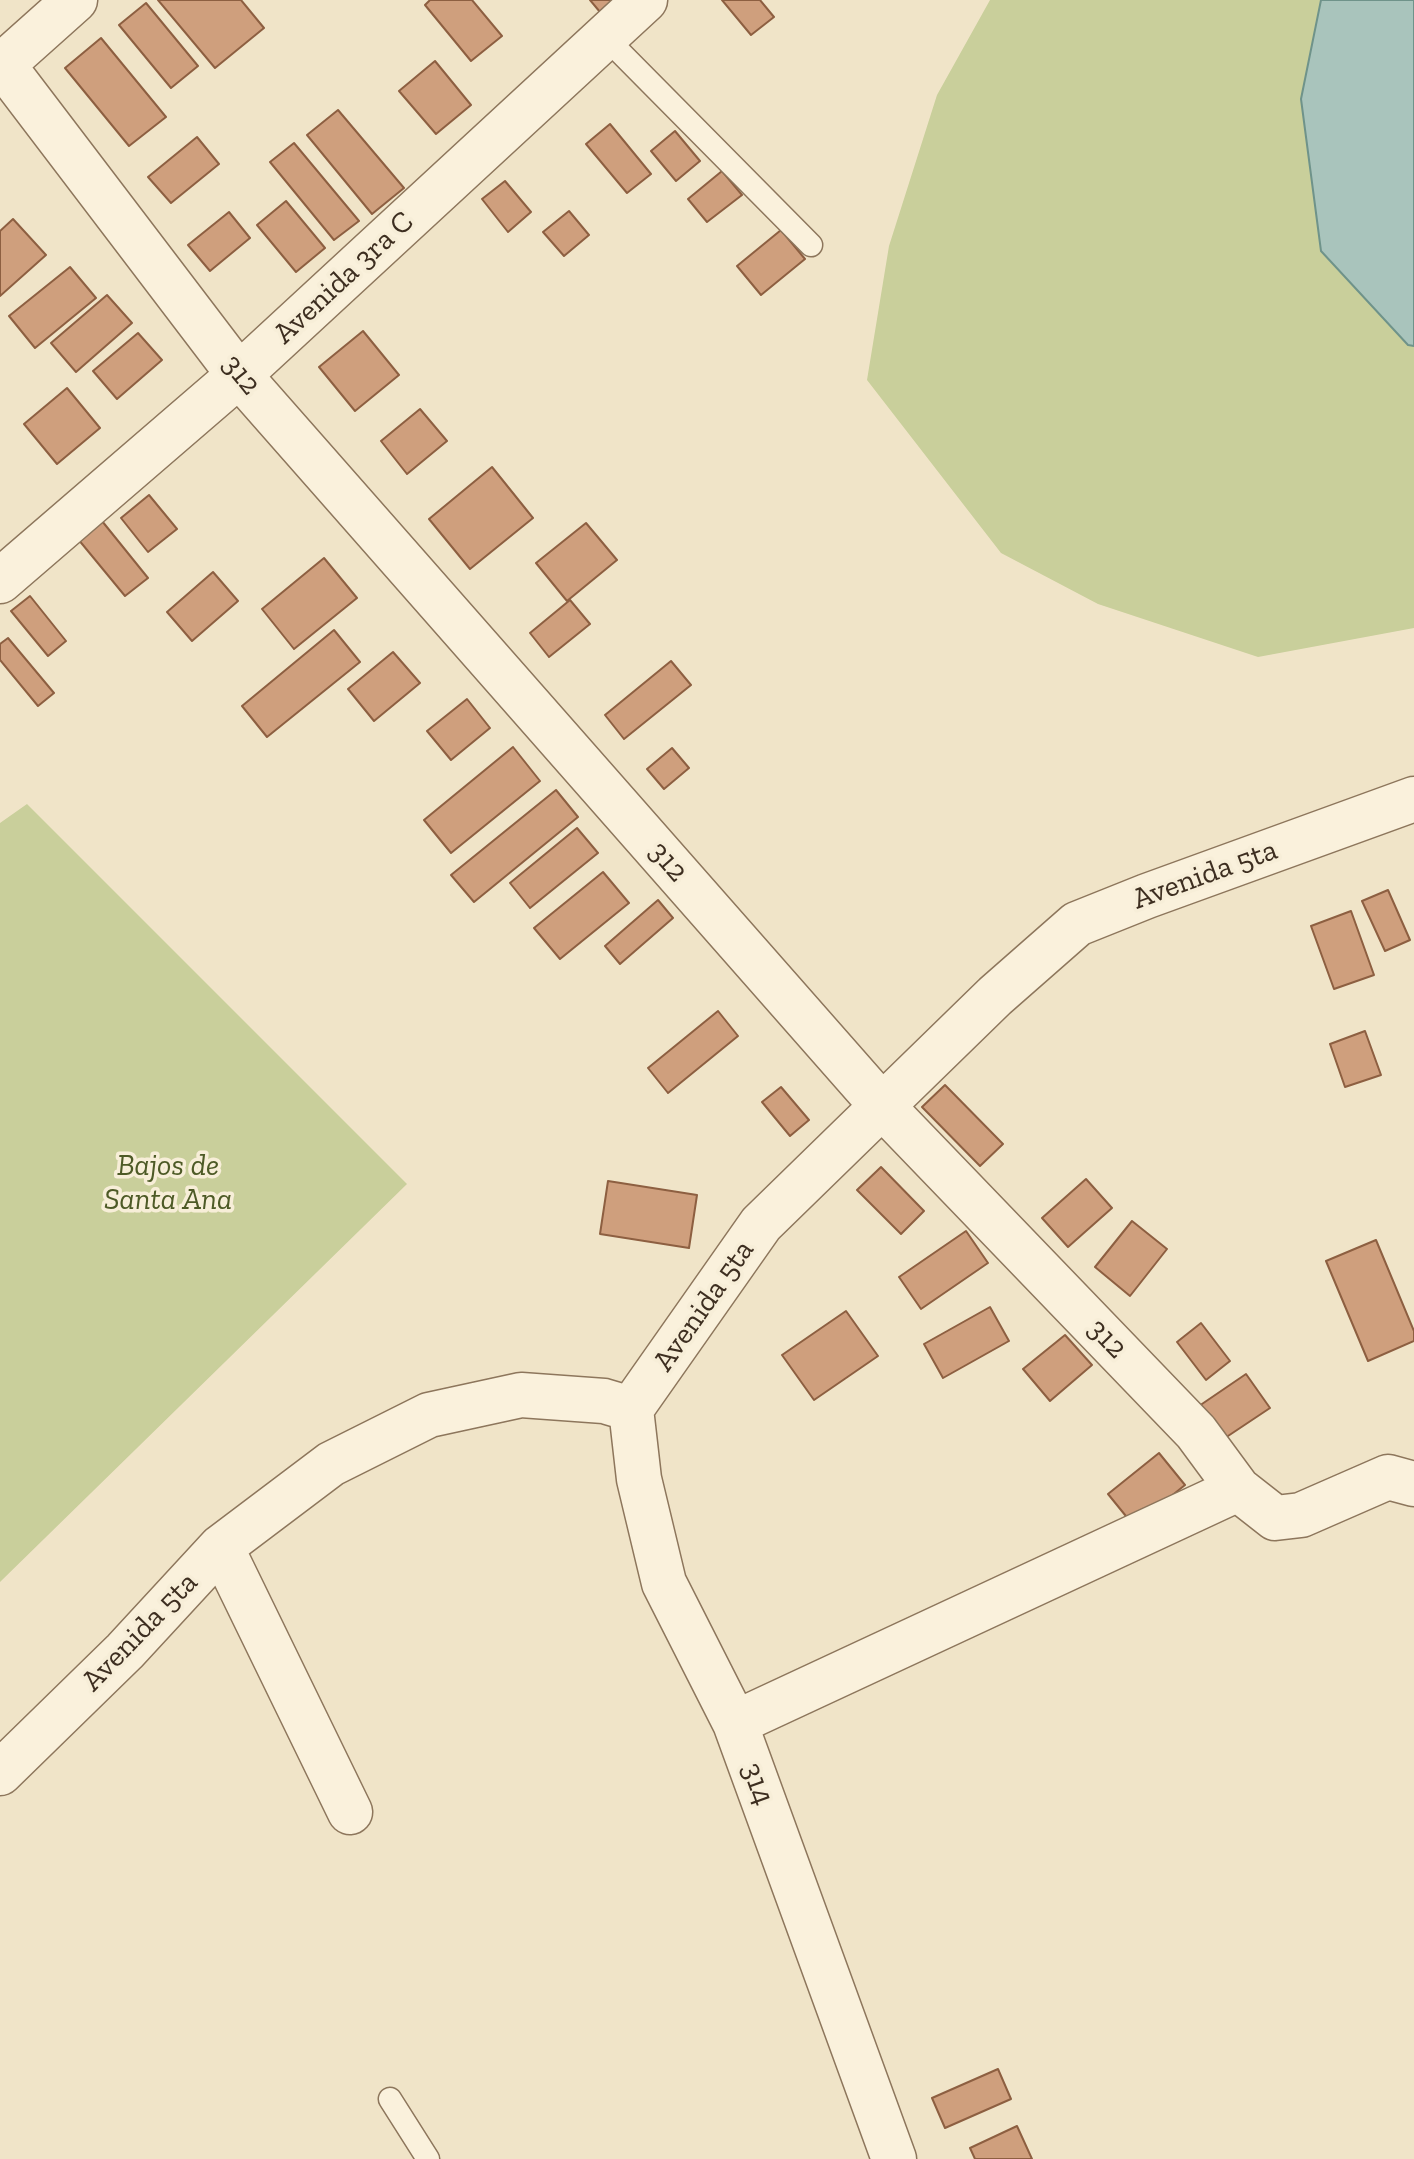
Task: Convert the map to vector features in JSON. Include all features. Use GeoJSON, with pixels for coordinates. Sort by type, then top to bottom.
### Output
{"type":"FeatureCollection","features":[{"type":"Feature","properties":{"kind":"street"},"geometry":{"type":"LineString","coordinates":[[1,64],[75,0]]}},
{"type":"Feature","properties":{"kind":"street","name":"Avenida 3ra C"},"geometry":{"type":"LineString","coordinates":[[0,581],[239,375],[645,0]]}},
{"type":"Feature","properties":{"kind":"street","name":"312"},"geometry":{"type":"LineString","coordinates":[[1,64],[239,375],[883,1107],[1196,1432],[1238,1489],[1275,1518],[1301,1515],[1388,1477],[1414,1484]]}},
{"type":"Feature","properties":{"kind":"street","name":"Avenida 5ta"},"geometry":{"type":"LineString","coordinates":[[0,1773],[125,1651],[221,1547],[331,1464],[429,1415],[521,1395],[604,1401],[631,1409],[761,1224],[995,996],[1077,924],[1414,799]]}},
{"type":"Feature","properties":{"kind":"street","name":"314"},"geometry":{"type":"LineString","coordinates":[[631,1409],[639,1479],[664,1583],[735,1723],[894,2159]]}},
{"type":"Feature","properties":{"kind":"street"},"geometry":{"type":"LineString","coordinates":[[735,1723],[1238,1489]]}},
{"type":"Feature","properties":{"kind":"street"},"geometry":{"type":"LineString","coordinates":[[221,1547],[350,1812]]}},
{"type":"Feature","properties":{"kind":"lane"},"geometry":{"type":"LineString","coordinates":[[605,37],[811,245]]}},
{"type":"Feature","properties":{"kind":"lane"},"geometry":{"type":"LineString","coordinates":[[390,2099],[428,2159]]}},
{"type":"Feature","properties":{"kind":"green space"},"geometry":{"type":"Polygon","coordinates":[[[990,0],[1321,0],[1301,99],[1321,251],[1408,345],[1414,346],[1414,628],[1258,657],[1098,604],[1001,553],[867,380],[889,246],[937,95],[990,0]]]}},
{"type":"Feature","properties":{"kind":"green space","name":"Bajos de Santa Ana"},"geometry":{"type":"Polygon","coordinates":[[[27,804],[407,1184],[0,1582],[0,823],[27,804]]]}},
{"type":"Feature","properties":{"kind":"water"},"geometry":{"type":"Polygon","coordinates":[[[1321,0],[1414,0],[1414,346],[1408,345],[1321,251],[1301,99],[1321,0]]]}},
{"type":"Feature","properties":{"kind":"building"},"geometry":{"type":"Polygon","coordinates":[[[158,0],[241,0],[264,28],[215,68],[158,0]]]}},
{"type":"Feature","properties":{"kind":"building"},"geometry":{"type":"Polygon","coordinates":[[[430,0],[472,0],[502,36],[471,61],[425,5],[430,0]]]}},
{"type":"Feature","properties":{"kind":"building"},"geometry":{"type":"Polygon","coordinates":[[[590,0],[614,0],[600,12],[590,0]]]}},
{"type":"Feature","properties":{"kind":"building"},"geometry":{"type":"Polygon","coordinates":[[[722,0],[760,0],[774,17],[751,35],[722,0]]]}},
{"type":"Feature","properties":{"kind":"building"},"geometry":{"type":"Polygon","coordinates":[[[146,3],[198,66],[171,88],[119,25],[146,3]]]}},
{"type":"Feature","properties":{"kind":"building"},"geometry":{"type":"Polygon","coordinates":[[[101,38],[166,117],[129,146],[65,68],[101,38]]]}},
{"type":"Feature","properties":{"kind":"building"},"geometry":{"type":"Polygon","coordinates":[[[435,61],[471,105],[436,134],[399,91],[435,61]]]}},
{"type":"Feature","properties":{"kind":"building"},"geometry":{"type":"Polygon","coordinates":[[[338,110],[404,188],[372,214],[307,135],[338,110]]]}},
{"type":"Feature","properties":{"kind":"building"},"geometry":{"type":"Polygon","coordinates":[[[610,124],[651,174],[627,193],[586,144],[610,124]]]}},
{"type":"Feature","properties":{"kind":"building"},"geometry":{"type":"Polygon","coordinates":[[[675,131],[700,161],[676,181],[651,151],[675,131]]]}},
{"type":"Feature","properties":{"kind":"building"},"geometry":{"type":"Polygon","coordinates":[[[197,137],[219,164],[171,203],[148,177],[197,137]]]}},
{"type":"Feature","properties":{"kind":"building"},"geometry":{"type":"Polygon","coordinates":[[[294,143],[359,221],[334,240],[270,162],[294,143]]]}},
{"type":"Feature","properties":{"kind":"building"},"geometry":{"type":"Polygon","coordinates":[[[722,171],[742,195],[707,222],[688,199],[722,171]]]}},
{"type":"Feature","properties":{"kind":"building"},"geometry":{"type":"Polygon","coordinates":[[[505,181],[531,212],[508,232],[482,199],[505,181]]]}},
{"type":"Feature","properties":{"kind":"building"},"geometry":{"type":"Polygon","coordinates":[[[286,201],[325,248],[296,272],[257,225],[286,201]]]}},
{"type":"Feature","properties":{"kind":"building"},"geometry":{"type":"Polygon","coordinates":[[[569,211],[589,235],[564,256],[543,232],[569,211]]]}},
{"type":"Feature","properties":{"kind":"building"},"geometry":{"type":"Polygon","coordinates":[[[229,212],[250,238],[210,271],[188,245],[229,212]]]}},
{"type":"Feature","properties":{"kind":"building"},"geometry":{"type":"Polygon","coordinates":[[[13,219],[46,255],[0,296],[0,231],[13,219]]]}},
{"type":"Feature","properties":{"kind":"building"},"geometry":{"type":"Polygon","coordinates":[[[781,230],[805,259],[761,295],[737,266],[781,230]]]}},
{"type":"Feature","properties":{"kind":"building"},"geometry":{"type":"Polygon","coordinates":[[[70,267],[96,298],[35,348],[9,316],[70,267]]]}},
{"type":"Feature","properties":{"kind":"building"},"geometry":{"type":"Polygon","coordinates":[[[107,295],[132,323],[76,372],[51,343],[107,295]]]}},
{"type":"Feature","properties":{"kind":"building"},"geometry":{"type":"Polygon","coordinates":[[[363,331],[399,375],[355,411],[319,367],[363,331]]]}},
{"type":"Feature","properties":{"kind":"building"},"geometry":{"type":"Polygon","coordinates":[[[138,333],[162,360],[117,399],[93,371],[138,333]]]}},
{"type":"Feature","properties":{"kind":"building"},"geometry":{"type":"Polygon","coordinates":[[[67,388],[100,428],[57,464],[24,424],[67,388]]]}},
{"type":"Feature","properties":{"kind":"building"},"geometry":{"type":"Polygon","coordinates":[[[420,409],[447,441],[407,474],[381,441],[420,409]]]}},
{"type":"Feature","properties":{"kind":"building"},"geometry":{"type":"Polygon","coordinates":[[[492,467],[533,518],[470,569],[429,519],[492,467]]]}},
{"type":"Feature","properties":{"kind":"building"},"geometry":{"type":"Polygon","coordinates":[[[149,495],[177,529],[148,552],[121,518],[149,495]]]}},
{"type":"Feature","properties":{"kind":"building"},"geometry":{"type":"Polygon","coordinates":[[[102,521],[148,578],[125,596],[78,539],[102,521]]]}},
{"type":"Feature","properties":{"kind":"building"},"geometry":{"type":"Polygon","coordinates":[[[586,523],[617,560],[567,601],[536,563],[586,523]]]}},
{"type":"Feature","properties":{"kind":"building"},"geometry":{"type":"Polygon","coordinates":[[[324,558],[357,598],[294,649],[262,609],[324,558]]]}},
{"type":"Feature","properties":{"kind":"building"},"geometry":{"type":"Polygon","coordinates":[[[213,572],[238,601],[192,641],[167,612],[213,572]]]}},
{"type":"Feature","properties":{"kind":"building"},"geometry":{"type":"Polygon","coordinates":[[[30,596],[66,641],[48,656],[11,611],[30,596]]]}},
{"type":"Feature","properties":{"kind":"building"},"geometry":{"type":"Polygon","coordinates":[[[570,600],[590,624],[549,657],[530,633],[570,600]]]}},
{"type":"Feature","properties":{"kind":"building"},"geometry":{"type":"Polygon","coordinates":[[[334,630],[360,662],[267,737],[242,706],[334,630]]]}},
{"type":"Feature","properties":{"kind":"building"},"geometry":{"type":"Polygon","coordinates":[[[8,638],[54,693],[38,706],[0,660],[0,644],[8,638]]]}},
{"type":"Feature","properties":{"kind":"building"},"geometry":{"type":"Polygon","coordinates":[[[393,652],[420,683],[374,721],[348,689],[393,652]]]}},
{"type":"Feature","properties":{"kind":"building"},"geometry":{"type":"Polygon","coordinates":[[[671,661],[691,685],[624,739],[605,715],[671,661]]]}},
{"type":"Feature","properties":{"kind":"building"},"geometry":{"type":"Polygon","coordinates":[[[467,699],[490,728],[451,760],[427,731],[467,699]]]}},
{"type":"Feature","properties":{"kind":"building"},"geometry":{"type":"Polygon","coordinates":[[[513,747],[540,781],[451,853],[424,820],[513,747]]]}},
{"type":"Feature","properties":{"kind":"building"},"geometry":{"type":"Polygon","coordinates":[[[672,748],[689,768],[664,789],[647,769],[672,748]]]}},
{"type":"Feature","properties":{"kind":"building"},"geometry":{"type":"Polygon","coordinates":[[[556,790],[578,817],[474,902],[451,875],[556,790]]]}},
{"type":"Feature","properties":{"kind":"building"},"geometry":{"type":"Polygon","coordinates":[[[577,828],[598,853],[530,908],[510,883],[577,828]]]}},
{"type":"Feature","properties":{"kind":"building"},"geometry":{"type":"Polygon","coordinates":[[[603,872],[629,903],[560,959],[534,928],[603,872]]]}},
{"type":"Feature","properties":{"kind":"building"},"geometry":{"type":"Polygon","coordinates":[[[1388,890],[1410,940],[1385,951],[1362,901],[1388,890]]]}},
{"type":"Feature","properties":{"kind":"building"},"geometry":{"type":"Polygon","coordinates":[[[658,900],[673,918],[620,964],[605,946],[658,900]]]}},
{"type":"Feature","properties":{"kind":"building"},"geometry":{"type":"Polygon","coordinates":[[[1351,911],[1374,975],[1334,989],[1311,926],[1351,911]]]}},
{"type":"Feature","properties":{"kind":"building"},"geometry":{"type":"Polygon","coordinates":[[[718,1011],[738,1036],[668,1093],[648,1068],[718,1011]]]}},
{"type":"Feature","properties":{"kind":"building"},"geometry":{"type":"Polygon","coordinates":[[[1365,1031],[1381,1075],[1345,1087],[1330,1044],[1365,1031]]]}},
{"type":"Feature","properties":{"kind":"building"},"geometry":{"type":"Polygon","coordinates":[[[945,1085],[1003,1144],[980,1166],[922,1107],[945,1085]]]}},
{"type":"Feature","properties":{"kind":"building"},"geometry":{"type":"Polygon","coordinates":[[[781,1087],[809,1120],[790,1136],[762,1102],[781,1087]]]}},
{"type":"Feature","properties":{"kind":"building"},"geometry":{"type":"Polygon","coordinates":[[[881,1167],[924,1211],[901,1234],[857,1190],[881,1167]]]}},
{"type":"Feature","properties":{"kind":"building"},"geometry":{"type":"Polygon","coordinates":[[[1086,1179],[1112,1208],[1068,1247],[1042,1218],[1086,1179]]]}},
{"type":"Feature","properties":{"kind":"building"},"geometry":{"type":"Polygon","coordinates":[[[608,1181],[697,1195],[689,1248],[600,1234],[608,1181]]]}},
{"type":"Feature","properties":{"kind":"building"},"geometry":{"type":"Polygon","coordinates":[[[1132,1221],[1167,1249],[1130,1296],[1095,1267],[1132,1221]]]}},
{"type":"Feature","properties":{"kind":"building"},"geometry":{"type":"Polygon","coordinates":[[[966,1231],[988,1263],[921,1309],[899,1277],[966,1231]]]}},
{"type":"Feature","properties":{"kind":"building"},"geometry":{"type":"Polygon","coordinates":[[[1376,1240],[1414,1331],[1414,1341],[1368,1361],[1326,1261],[1376,1240]]]}},
{"type":"Feature","properties":{"kind":"building"},"geometry":{"type":"Polygon","coordinates":[[[990,1307],[1009,1341],[943,1378],[924,1344],[990,1307]]]}},
{"type":"Feature","properties":{"kind":"building"},"geometry":{"type":"Polygon","coordinates":[[[846,1311],[878,1356],[814,1400],[782,1355],[846,1311]]]}},
{"type":"Feature","properties":{"kind":"building"},"geometry":{"type":"Polygon","coordinates":[[[1201,1323],[1230,1361],[1206,1380],[1177,1342],[1201,1323]]]}},
{"type":"Feature","properties":{"kind":"building"},"geometry":{"type":"Polygon","coordinates":[[[1065,1335],[1092,1365],[1050,1401],[1023,1369],[1065,1335]]]}},
{"type":"Feature","properties":{"kind":"building"},"geometry":{"type":"Polygon","coordinates":[[[1246,1374],[1270,1408],[1222,1440],[1199,1406],[1246,1374]]]}},
{"type":"Feature","properties":{"kind":"building"},"geometry":{"type":"Polygon","coordinates":[[[1159,1453],[1185,1485],[1134,1526],[1108,1494],[1159,1453]]]}},
{"type":"Feature","properties":{"kind":"building"},"geometry":{"type":"Polygon","coordinates":[[[998,2069],[1011,2099],[945,2128],[932,2098],[998,2069]]]}},
{"type":"Feature","properties":{"kind":"building"},"geometry":{"type":"Polygon","coordinates":[[[1017,2126],[1032,2159],[975,2159],[970,2148],[1017,2126]]]}}]}
